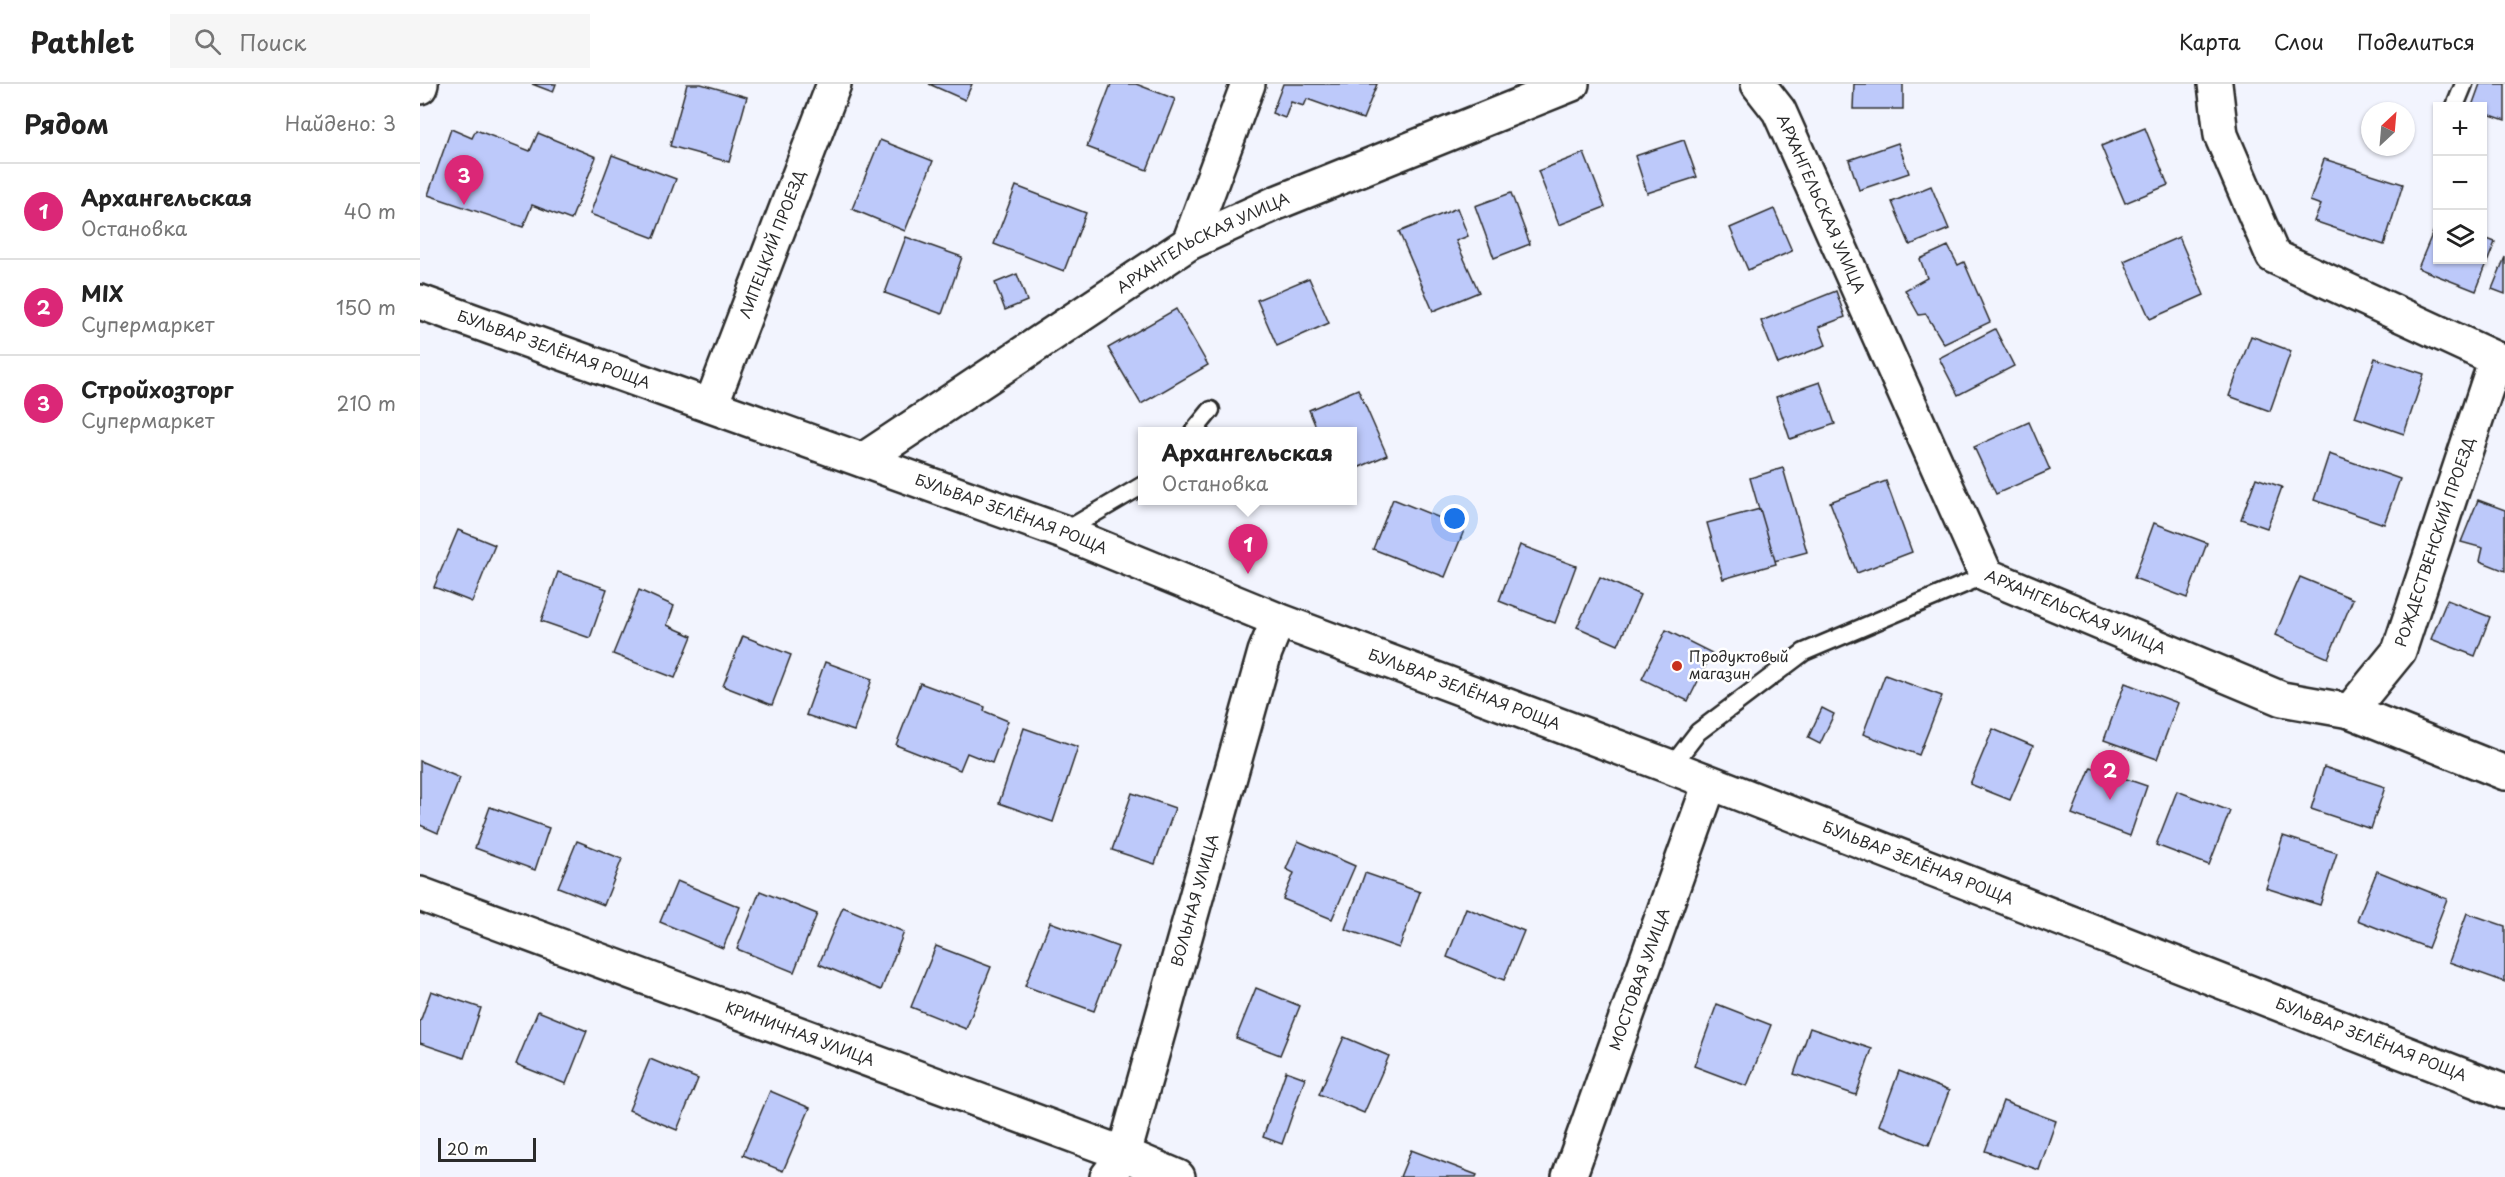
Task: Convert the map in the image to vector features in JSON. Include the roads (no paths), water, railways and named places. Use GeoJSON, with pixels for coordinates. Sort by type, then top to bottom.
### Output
{"type":"FeatureCollection","features":[{"type":"Feature","properties":{"kind":"street","name":"ЛИПЕЦКИЙ ПРОЕЗД"},"geometry":{"type":"LineString","coordinates":[[711,405],[834,84]]}},
{"type":"Feature","properties":{"kind":"street"},"geometry":{"type":"LineString","coordinates":[[1189,243],[1248,84]]}},
{"type":"Feature","properties":{"kind":"street","name":"АРХАНГЕЛЬСКАЯ УЛИЦА"},"geometry":{"type":"LineString","coordinates":[[864,460],[1189,243],[1275,203],[1572,84]]}},
{"type":"Feature","properties":{"kind":"street","name":"АРХАНГЕЛЬСКАЯ УЛИЦА"},"geometry":{"type":"LineString","coordinates":[[1758,84],[1779,111],[1986,575],[2282,699],[2350,711],[2505,773]]}},
{"type":"Feature","properties":{"kind":"street","name":"РОЖДЕСТВЕНСКИЙ ПРОЕЗД"},"geometry":{"type":"LineString","coordinates":[[2215,84],[2221,135],[2273,256],[2500,360],[2399,651],[2350,711]]}},
{"type":"Feature","properties":{"kind":"street","name":"БУЛЬВАР ЗЕЛЁНАЯ РОЩА"},"geometry":{"type":"LineString","coordinates":[[420,302],[1063,532],[1278,620],[1671,767],[2505,1092]]}},
{"type":"Feature","properties":{"kind":"street","name":"ВОЛЬНАЯ УЛИЦА"},"geometry":{"type":"LineString","coordinates":[[1115,1166],[1265,652],[1278,620]]}},
{"type":"Feature","properties":{"kind":"street","name":"МОСТОВАЯ УЛИЦА"},"geometry":{"type":"LineString","coordinates":[[1569,1177],[1710,783]]}},
{"type":"Feature","properties":{"kind":"street","name":"КРИНИЧНАЯ УЛИЦА"},"geometry":{"type":"LineString","coordinates":[[420,894],[1115,1166],[1178,1177]]}},
{"type":"Feature","properties":{"kind":"lane"},"geometry":{"type":"LineString","coordinates":[[2457,102],[2464,84]]}},
{"type":"Feature","properties":{"kind":"lane"},"geometry":{"type":"LineString","coordinates":[[1197,427],[1211,411]]}},
{"type":"Feature","properties":{"kind":"lane"},"geometry":{"type":"LineString","coordinates":[[1063,532],[1138,488]]}},
{"type":"Feature","properties":{"kind":"lane"},"geometry":{"type":"LineString","coordinates":[[1671,767],[1698,732],[1804,652],[1986,575]]}},
{"type":"Feature","properties":{"kind":"place","name":"Стройхозторг"},"geometry":{"type":"Point","coordinates":[464,205]}},
{"type":"Feature","properties":{"kind":"place","name":"Архангельская"},"geometry":{"type":"Point","coordinates":[1248,574]}},
{"type":"Feature","properties":{"kind":"place","name":"Продуктовый магазин"},"geometry":{"type":"Point","coordinates":[1677,666]}},
{"type":"Feature","properties":{"kind":"place","name":"MIX"},"geometry":{"type":"Point","coordinates":[2110,800]}}]}
